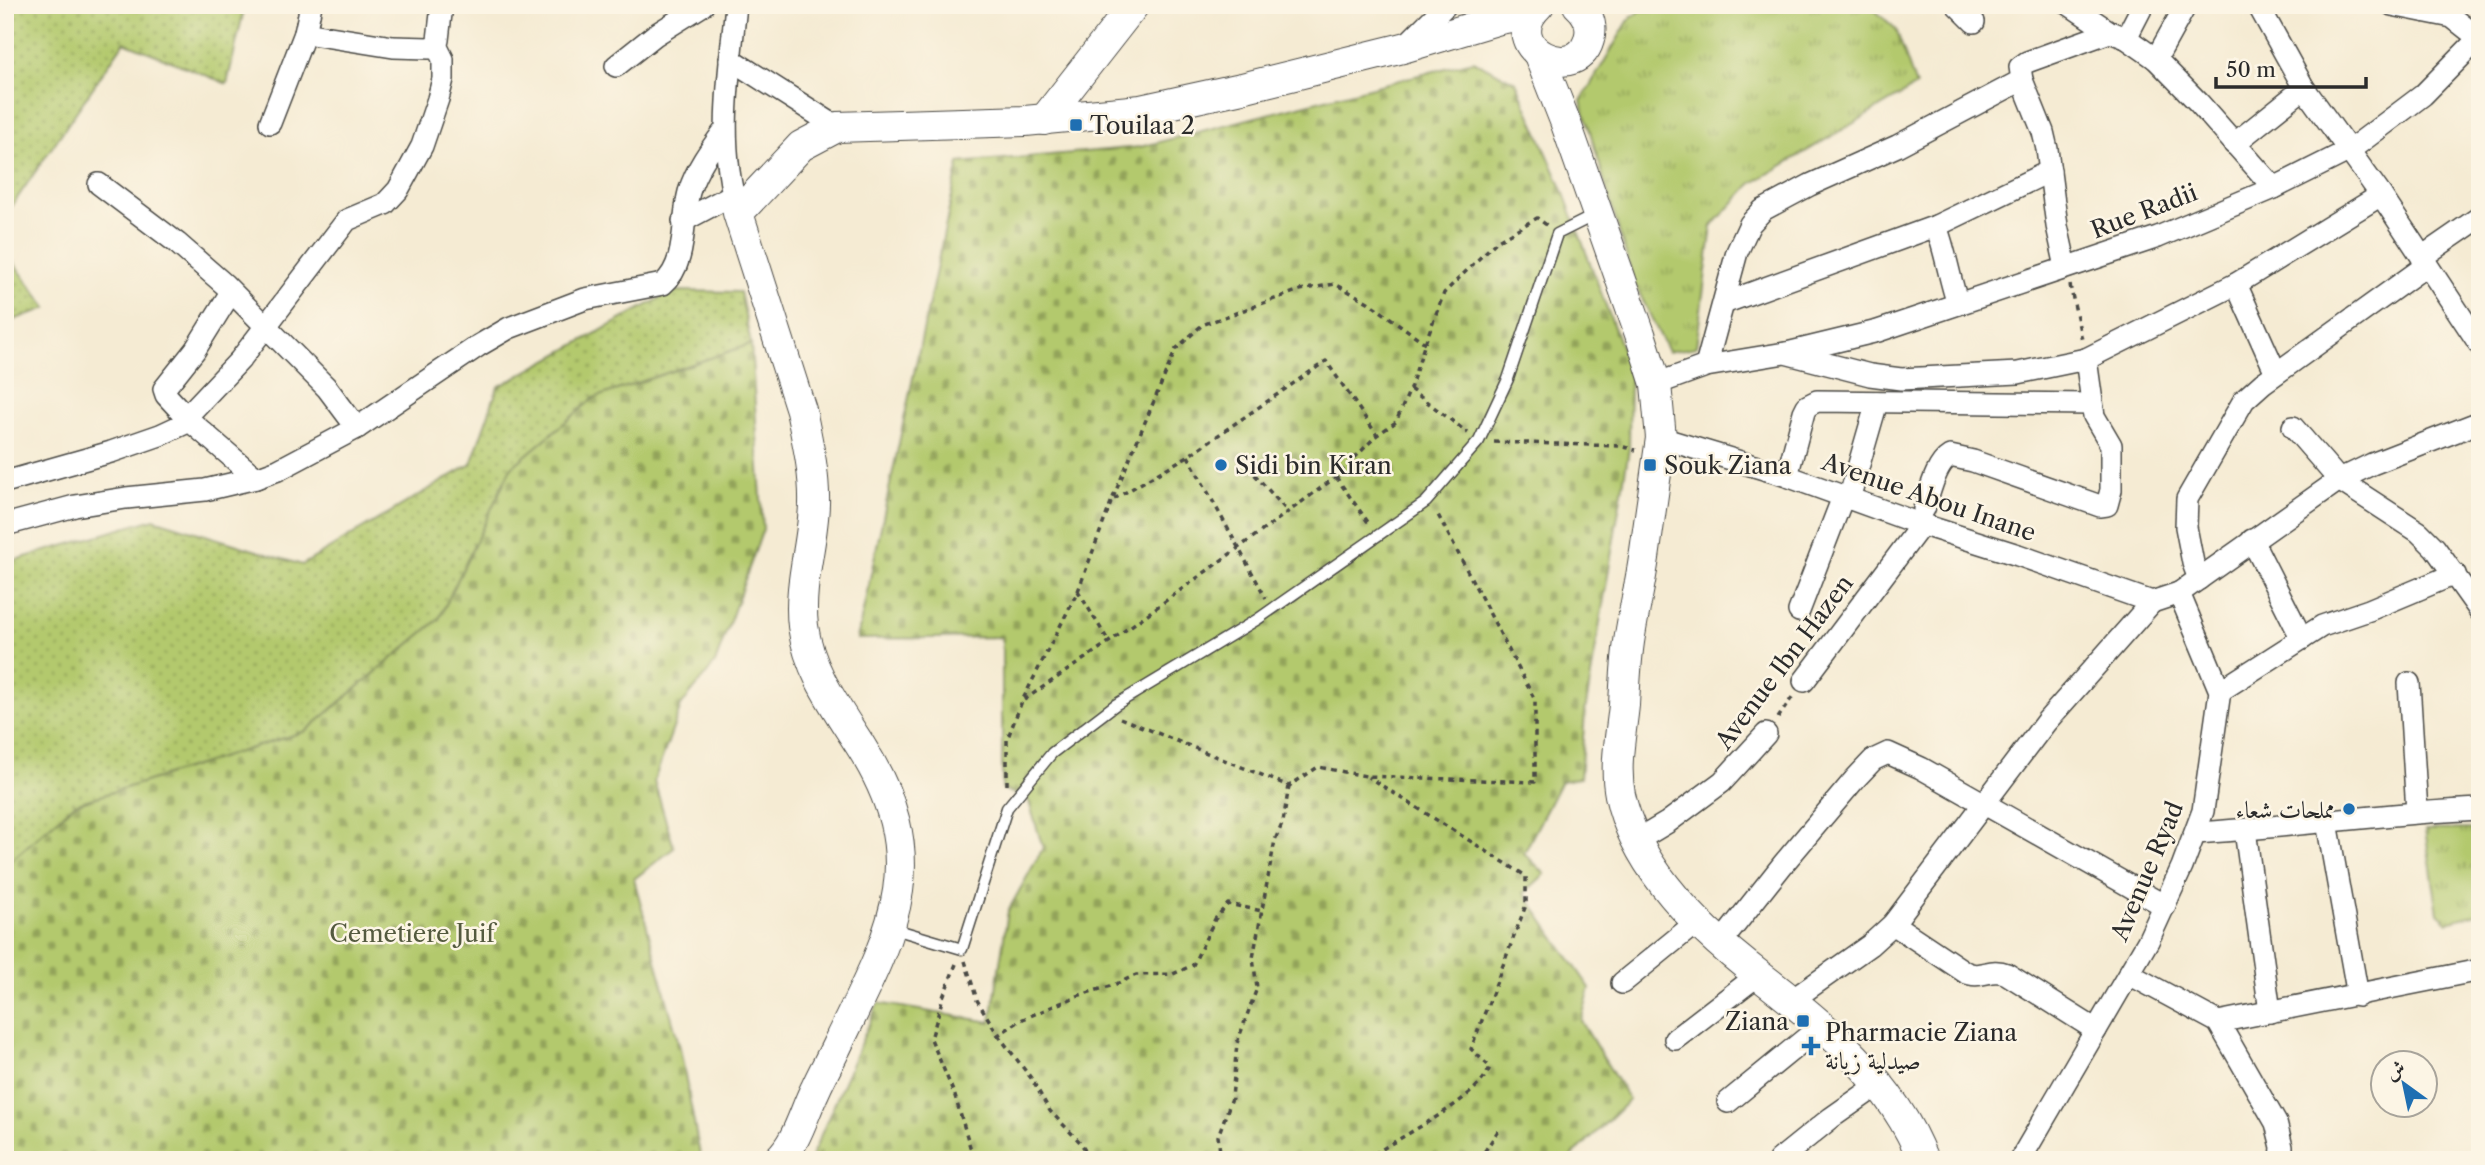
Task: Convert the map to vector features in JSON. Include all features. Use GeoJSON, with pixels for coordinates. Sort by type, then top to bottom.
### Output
{"type":"FeatureCollection","features":[{"type":"Feature","properties":{"kind":"street"},"geometry":{"type":"LineString","coordinates":[[270,123],[305,33],[311,5]]}},
{"type":"Feature","properties":{"kind":"street"},"geometry":{"type":"LineString","coordinates":[[5,482],[111,452],[160,435],[188,419],[240,360],[347,220],[386,204],[410,170],[432,120],[443,79],[443,59],[436,45],[442,5]]}},
{"type":"Feature","properties":{"kind":"street"},"geometry":{"type":"LineString","coordinates":[[616,66],[655,35],[703,5]]}},
{"type":"Feature","properties":{"kind":"street"},"geometry":{"type":"LineString","coordinates":[[736,5],[724,131],[735,204],[801,410],[808,443],[814,503],[803,608],[808,650],[832,701],[877,773],[889,798],[898,828],[900,886],[891,928],[797,1132],[778,1160]]}},
{"type":"Feature","properties":{"kind":"street"},"geometry":{"type":"LineString","coordinates":[[1044,120],[1134,5]]}},
{"type":"Feature","properties":{"kind":"street"},"geometry":{"type":"LineString","coordinates":[[1957,5],[1974,22]]}},
{"type":"Feature","properties":{"kind":"street"},"geometry":{"type":"LineString","coordinates":[[2070,5],[2156,59],[2274,188]]}},
{"type":"Feature","properties":{"kind":"street"},"geometry":{"type":"LineString","coordinates":[[2066,267],[2043,132],[2022,80],[2020,67],[2027,62],[2118,35],[2143,5]]}},
{"type":"Feature","properties":{"kind":"street"},"geometry":{"type":"LineString","coordinates":[[2156,59],[2186,5]]}},
{"type":"Feature","properties":{"kind":"street"},"geometry":{"type":"LineString","coordinates":[[2258,5],[2304,88],[2350,150],[2425,261],[2472,316],[2480,345]]}},
{"type":"Feature","properties":{"kind":"street"},"geometry":{"type":"LineString","coordinates":[[2392,5],[2449,11],[2479,38]]}},
{"type":"Feature","properties":{"kind":"street"},"geometry":{"type":"LineString","coordinates":[[683,222],[735,204],[801,146],[837,127],[1044,120],[1141,110],[1403,48],[1451,19],[1500,19],[1535,9]]}},
{"type":"Feature","properties":{"kind":"street"},"geometry":{"type":"LineString","coordinates":[[1535,9],[1527,25],[1528,37],[1564,121],[1656,383],[1660,447],[1629,643],[1618,764],[1620,794],[1638,841],[1667,887],[1720,945],[1792,1000],[1850,1051],[1878,1085],[1908,1130],[1923,1160]]}},
{"type":"Feature","properties":{"kind":"street"},"geometry":{"type":"LineString","coordinates":[[1564,121],[1588,41],[1593,10]]}},
{"type":"Feature","properties":{"kind":"street"},"geometry":{"type":"LineString","coordinates":[[1451,19],[1535,51],[1550,61],[1574,58],[1583,51]]}},
{"type":"Feature","properties":{"kind":"street"},"geometry":{"type":"LineString","coordinates":[[305,33],[393,47],[429,48],[436,45]]}},
{"type":"Feature","properties":{"kind":"street","name":"Rue Radii"},"geometry":{"type":"LineString","coordinates":[[1656,383],[1706,366],[1785,353],[1878,331],[2158,237],[2274,188],[2350,150],[2423,95],[2479,38]]}},
{"type":"Feature","properties":{"kind":"street"},"geometry":{"type":"LineString","coordinates":[[730,59],[837,127]]}},
{"type":"Feature","properties":{"kind":"street"},"geometry":{"type":"LineString","coordinates":[[1706,366],[1737,252],[1746,231],[1763,210],[1810,185],[1897,146],[2022,80]]}},
{"type":"Feature","properties":{"kind":"street"},"geometry":{"type":"LineString","coordinates":[[2234,144],[2304,88]]}},
{"type":"Feature","properties":{"kind":"street"},"geometry":{"type":"LineString","coordinates":[[5,524],[75,506],[205,490],[278,470],[357,428],[509,328],[585,299],[663,284],[674,268],[680,251],[689,192],[697,171],[724,131]]}},
{"type":"Feature","properties":{"kind":"street"},"geometry":{"type":"LineString","coordinates":[[1724,303],[1936,226],[2050,171]]}},
{"type":"Feature","properties":{"kind":"street"},"geometry":{"type":"LineString","coordinates":[[99,184],[177,243],[231,292],[327,388],[357,428]]}},
{"type":"Feature","properties":{"kind":"street"},"geometry":{"type":"LineString","coordinates":[[1785,353],[1870,375],[1901,379],[2018,373],[2086,359],[2236,284],[2381,195]]}},
{"type":"Feature","properties":{"kind":"street"},"geometry":{"type":"LineString","coordinates":[[2199,579],[2186,527],[2187,499],[2244,400],[2480,217]]}},
{"type":"Feature","properties":{"kind":"street"},"geometry":{"type":"LineString","coordinates":[[1936,226],[1944,245],[1958,304]]}},
{"type":"Feature","properties":{"kind":"street"},"geometry":{"type":"LineString","coordinates":[[2236,284],[2276,373]]}},
{"type":"Feature","properties":{"kind":"street"},"geometry":{"type":"LineString","coordinates":[[231,292],[195,350],[164,389],[166,395],[188,419],[256,478]]}},
{"type":"Feature","properties":{"kind":"street"},"geometry":{"type":"LineString","coordinates":[[1787,476],[1807,407],[1817,401],[2091,404],[2086,359]]}},
{"type":"Feature","properties":{"kind":"street"},"geometry":{"type":"LineString","coordinates":[[1799,611],[1846,498],[1877,402]]}},
{"type":"Feature","properties":{"kind":"street","name":"Avenue Ibn Hazen"},"geometry":{"type":"LineString","coordinates":[[1804,681],[1923,517],[1939,469],[1950,456],[1973,461],[2100,506],[2107,505],[2111,490],[2111,445],[2096,423],[2091,404]]}},
{"type":"Feature","properties":{"kind":"street"},"geometry":{"type":"LineString","coordinates":[[1792,1000],[1870,945],[1893,923],[2046,722],[2151,602],[2179,593],[2339,480],[2372,464],[2480,422]]}},
{"type":"Feature","properties":{"kind":"street"},"geometry":{"type":"LineString","coordinates":[[2293,426],[2339,480],[2419,532],[2435,548],[2480,611]]}},
{"type":"Feature","properties":{"kind":"street","name":"Avenue Abou Inane"},"geometry":{"type":"LineString","coordinates":[[1660,447],[1787,476],[1846,498],[1923,517],[2018,555],[2151,602]]}},
{"type":"Feature","properties":{"kind":"street"},"geometry":{"type":"LineString","coordinates":[[2252,540],[2302,639]]}},
{"type":"Feature","properties":{"kind":"street"},"geometry":{"type":"LineString","coordinates":[[2220,691],[2335,620],[2369,610],[2455,574]]}},
{"type":"Feature","properties":{"kind":"street","name":"Avenue Ryad"},"geometry":{"type":"LineString","coordinates":[[2020,1160],[2130,974],[2165,906],[2197,833],[2212,757],[2220,691],[2179,593]]}},
{"type":"Feature","properties":{"kind":"street"},"geometry":{"type":"LineString","coordinates":[[2409,683],[2417,812]]}},
{"type":"Feature","properties":{"kind":"street","name":"Avenue Ibn Hazen"},"geometry":{"type":"LineString","coordinates":[[1638,841],[1722,782],[1766,734]]}},
{"type":"Feature","properties":{"kind":"street"},"geometry":{"type":"LineString","coordinates":[[1720,945],[1793,852],[1878,756],[1888,753],[1983,803],[2165,906]]}},
{"type":"Feature","properties":{"kind":"street"},"geometry":{"type":"LineString","coordinates":[[2197,833],[2417,812],[2480,809]]}},
{"type":"Feature","properties":{"kind":"street"},"geometry":{"type":"LineString","coordinates":[[2327,822],[2358,996]]}},
{"type":"Feature","properties":{"kind":"street"},"geometry":{"type":"LineString","coordinates":[[2245,830],[2270,1012]]}},
{"type":"Feature","properties":{"kind":"street"},"geometry":{"type":"LineString","coordinates":[[1622,984],[1697,922]]}},
{"type":"Feature","properties":{"kind":"street"},"geometry":{"type":"LineString","coordinates":[[1893,923],[1965,972],[1976,976],[1997,970],[2007,974],[2096,1030]]}},
{"type":"Feature","properties":{"kind":"street"},"geometry":{"type":"LineString","coordinates":[[2218,1023],[2480,970]]}},
{"type":"Feature","properties":{"kind":"street"},"geometry":{"type":"LineString","coordinates":[[2130,974],[2218,1023],[2276,1123],[2282,1147],[2281,1160]]}},
{"type":"Feature","properties":{"kind":"street"},"geometry":{"type":"LineString","coordinates":[[1675,1039],[1758,975]]}},
{"type":"Feature","properties":{"kind":"street"},"geometry":{"type":"LineString","coordinates":[[1728,1102],[1821,1026]]}},
{"type":"Feature","properties":{"kind":"street"},"geometry":{"type":"LineString","coordinates":[[1779,1160],[1878,1085]]}},
{"type":"Feature","properties":{"kind":"lane"},"geometry":{"type":"LineString","coordinates":[[891,928],[962,949],[1007,808],[1052,753],[1105,712],[1272,610],[1429,499],[1479,442],[1508,379],[1557,234],[1598,214]]}},
{"type":"Feature","properties":{"kind":"path"},"geometry":{"type":"LineString","coordinates":[[1022,701],[1109,642],[1336,477],[1377,435],[1396,422],[1444,293],[1498,240],[1537,218],[1557,234]]}},
{"type":"Feature","properties":{"kind":"path"},"geometry":{"type":"LineString","coordinates":[[2066,267],[2086,359]]}},
{"type":"Feature","properties":{"kind":"path"},"geometry":{"type":"LineString","coordinates":[[1007,808],[1006,740],[1022,701],[1078,590],[1112,500],[1176,349],[1202,325],[1300,290],[1335,284],[1368,302],[1424,343]]}},
{"type":"Feature","properties":{"kind":"path"},"geometry":{"type":"LineString","coordinates":[[1112,500],[1188,456],[1326,360],[1377,435]]}},
{"type":"Feature","properties":{"kind":"path"},"geometry":{"type":"LineString","coordinates":[[1410,389],[1479,442],[1660,447]]}},
{"type":"Feature","properties":{"kind":"path"},"geometry":{"type":"LineString","coordinates":[[1188,456],[1272,610]]}},
{"type":"Feature","properties":{"kind":"path"},"geometry":{"type":"LineString","coordinates":[[1248,467],[1288,512]]}},
{"type":"Feature","properties":{"kind":"path"},"geometry":{"type":"LineString","coordinates":[[1336,477],[1377,536]]}},
{"type":"Feature","properties":{"kind":"path"},"geometry":{"type":"LineString","coordinates":[[1221,1160],[1218,1136],[1232,1098],[1237,1043],[1257,988],[1253,958],[1275,840],[1283,822],[1289,786],[1318,767],[1366,776],[1535,782],[1535,700],[1429,499]]}},
{"type":"Feature","properties":{"kind":"path"},"geometry":{"type":"LineString","coordinates":[[1078,590],[1109,642]]}},
{"type":"Feature","properties":{"kind":"path","name":"Avenue Ibn Hazen"},"geometry":{"type":"LineString","coordinates":[[1766,734],[1804,681]]}},
{"type":"Feature","properties":{"kind":"path"},"geometry":{"type":"LineString","coordinates":[[1105,712],[1289,786]]}},
{"type":"Feature","properties":{"kind":"path"},"geometry":{"type":"LineString","coordinates":[[1366,776],[1526,876],[1526,905],[1471,1049],[1490,1067],[1485,1080],[1457,1102],[1366,1160]]}},
{"type":"Feature","properties":{"kind":"path"},"geometry":{"type":"LineString","coordinates":[[998,1035],[1023,1019],[1080,995],[1136,975],[1173,974],[1192,965],[1215,919],[1228,904],[1262,911]]}},
{"type":"Feature","properties":{"kind":"path"},"geometry":{"type":"LineString","coordinates":[[962,949],[976,1000],[998,1035],[1031,1078],[1050,1111],[1080,1142],[1092,1160]]}},
{"type":"Feature","properties":{"kind":"path"},"geometry":{"type":"LineString","coordinates":[[962,949],[943,997],[931,1039],[955,1096],[974,1160]]}},
{"type":"Feature","properties":{"kind":"path"},"geometry":{"type":"LineString","coordinates":[[1479,1160],[1498,1131]]}},
{"type":"Feature","properties":{"kind":"green space"},"geometry":{"type":"Polygon","coordinates":[[[5,5],[245,5],[227,84],[124,42],[5,216],[5,5]]]}},
{"type":"Feature","properties":{"kind":"green space"},"geometry":{"type":"Polygon","coordinates":[[[1649,5],[1869,5],[1896,29],[1916,86],[1751,184],[1712,226],[1696,347],[1668,352],[1634,282],[1581,101],[1630,18],[1649,5]]]}},
{"type":"Feature","properties":{"kind":"green space"},"geometry":{"type":"Polygon","coordinates":[[[1473,61],[1516,82],[1562,188],[1630,370],[1629,449],[1585,712],[1580,778],[1561,781],[1524,853],[1545,874],[1524,893],[1590,988],[1581,1021],[1629,1100],[1568,1160],[810,1160],[878,1003],[991,1022],[1008,911],[1043,848],[1028,799],[1002,789],[1002,637],[857,639],[959,163],[1140,147],[1473,61]]]}},
{"type":"Feature","properties":{"kind":"green space"},"geometry":{"type":"Polygon","coordinates":[[[5,251],[47,308],[5,323],[5,251]]]}},
{"type":"Feature","properties":{"kind":"green space"},"geometry":{"type":"Polygon","coordinates":[[[673,291],[740,292],[751,344],[594,398],[511,468],[439,619],[306,731],[75,804],[5,866],[5,563],[154,519],[302,565],[471,464],[498,387],[673,291]]]}},
{"type":"Feature","properties":{"kind":"green space","name":"Cemetiere Juif"},"geometry":{"type":"Polygon","coordinates":[[[751,344],[763,529],[715,663],[681,706],[654,781],[674,848],[634,879],[680,1048],[701,1160],[5,1160],[5,866],[75,804],[306,731],[439,619],[511,468],[594,398],[751,344]]]}},
{"type":"Feature","properties":{"kind":"green space"},"geometry":{"type":"Polygon","coordinates":[[[2480,829],[2480,913],[2448,922],[2438,913],[2425,830],[2480,829]]]}},
{"type":"Feature","properties":{"kind":"place","name":"Touilaa 2"},"geometry":{"type":"Point","coordinates":[1076,125]}},
{"type":"Feature","properties":{"kind":"place","name":"Sidi bin Kiran"},"geometry":{"type":"Point","coordinates":[1221,465]}},
{"type":"Feature","properties":{"kind":"place","name":"Souk Ziana"},"geometry":{"type":"Point","coordinates":[1650,465]}},
{"type":"Feature","properties":{"kind":"place","name":"مملحات شعاء"},"geometry":{"type":"Point","coordinates":[2349,809]}},
{"type":"Feature","properties":{"kind":"place","name":"Ziana"},"geometry":{"type":"Point","coordinates":[1803,1021]}},
{"type":"Feature","properties":{"kind":"place","name":"Pharmacie Ziana صيدلية زيانة"},"geometry":{"type":"Point","coordinates":[1811,1046]}}]}
